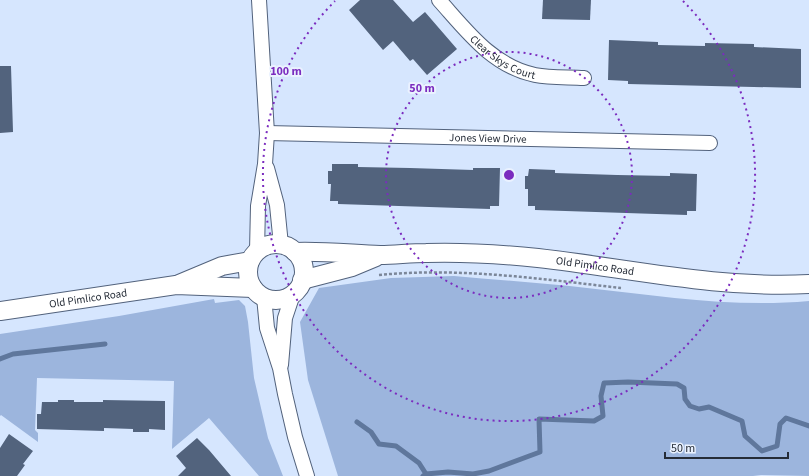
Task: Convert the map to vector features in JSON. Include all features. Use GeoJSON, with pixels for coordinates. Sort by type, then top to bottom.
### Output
{"type":"FeatureCollection","features":[{"type":"Feature","properties":{"kind":"street"},"geometry":{"type":"LineString","coordinates":[[259,0],[267,133],[265,164],[258,206],[253,256],[248,275],[258,293],[267,328],[280,368],[290,416],[307,476]]}},
{"type":"Feature","properties":{"kind":"street","name":"Clear Skys Court"},"geometry":{"type":"LineString","coordinates":[[439,0],[474,39],[491,55],[510,66],[535,75],[584,78]]}},
{"type":"Feature","properties":{"kind":"street","name":"Jones View Drive"},"geometry":{"type":"LineString","coordinates":[[267,133],[710,143]]}},
{"type":"Feature","properties":{"kind":"street"},"geometry":{"type":"LineString","coordinates":[[265,164],[288,248]]}},
{"type":"Feature","properties":{"kind":"street"},"geometry":{"type":"LineString","coordinates":[[253,256],[268,245],[288,248],[299,257],[303,268],[298,287],[285,318],[280,368]]}},
{"type":"Feature","properties":{"kind":"street","name":"Old Pimlico Road"},"geometry":{"type":"LineString","coordinates":[[288,248],[381,255],[478,253],[536,258],[750,285],[809,284]]}},
{"type":"Feature","properties":{"kind":"street","name":"Old Pimlico Road"},"geometry":{"type":"LineString","coordinates":[[298,287],[381,255]]}},
{"type":"Feature","properties":{"kind":"street","name":"Old Pimlico Road"},"geometry":{"type":"LineString","coordinates":[[176,285],[222,266],[253,256]]}},
{"type":"Feature","properties":{"kind":"street","name":"Old Pimlico Road"},"geometry":{"type":"LineString","coordinates":[[0,310],[176,285],[258,293]]}},
{"type":"Feature","properties":{"kind":"street"},"geometry":{"type":"LineString","coordinates":[[258,293],[276,300],[282,299],[298,287]]}},
{"type":"Feature","properties":{"kind":"path"},"geometry":{"type":"LineString","coordinates":[[375,276],[431,273],[494,274],[625,289]]}},
{"type":"Feature","properties":{"kind":"shaded area"},"geometry":{"type":"Polygon","coordinates":[[[454,276],[726,302],[781,303],[809,301],[809,476],[338,476],[308,380],[300,322],[319,288],[391,278],[454,276]]]}},
{"type":"Feature","properties":{"kind":"shaded area"},"geometry":{"type":"Polygon","coordinates":[[[214,299],[215,303],[239,300],[245,306],[254,378],[268,438],[283,476],[259,476],[209,418],[172,449],[174,381],[37,378],[35,430],[38,433],[38,442],[1,415],[0,416],[0,334],[119,316],[214,299]]]}},
{"type":"Feature","properties":{"kind":"building"},"geometry":{"type":"Polygon","coordinates":[[[360,0],[393,0],[413,22],[425,12],[457,49],[427,75],[413,59],[410,61],[393,41],[383,50],[349,10],[360,0]]]}},
{"type":"Feature","properties":{"kind":"building"},"geometry":{"type":"Polygon","coordinates":[[[543,0],[591,0],[590,20],[542,19],[543,0]]]}},
{"type":"Feature","properties":{"kind":"building"},"geometry":{"type":"Polygon","coordinates":[[[609,40],[658,42],[658,45],[705,46],[705,43],[754,44],[754,47],[801,49],[801,88],[628,84],[628,81],[608,80],[609,40]]]}},
{"type":"Feature","properties":{"kind":"building"},"geometry":{"type":"Polygon","coordinates":[[[0,66],[11,66],[13,132],[0,133],[0,66]]]}},
{"type":"Feature","properties":{"kind":"building"},"geometry":{"type":"Polygon","coordinates":[[[332,164],[358,164],[358,167],[473,170],[473,168],[500,168],[499,206],[490,206],[490,209],[338,204],[338,201],[330,201],[331,184],[328,184],[328,171],[332,171],[332,164]]]}},
{"type":"Feature","properties":{"kind":"building"},"geometry":{"type":"Polygon","coordinates":[[[529,169],[555,170],[555,173],[617,175],[670,176],[670,173],[697,174],[696,211],[687,211],[687,215],[535,210],[535,206],[528,206],[528,189],[525,189],[525,176],[528,176],[529,169]]]}},
{"type":"Feature","properties":{"kind":"building"},"geometry":{"type":"Polygon","coordinates":[[[58,400],[74,400],[74,402],[103,402],[103,400],[165,401],[165,430],[149,429],[149,432],[133,432],[133,429],[104,428],[104,431],[37,429],[37,414],[41,414],[42,402],[58,402],[58,400]]]}},
{"type":"Feature","properties":{"kind":"building"},"geometry":{"type":"Polygon","coordinates":[[[9,434],[33,451],[23,464],[25,465],[17,476],[0,476],[0,448],[9,434]]]}},
{"type":"Feature","properties":{"kind":"building"},"geometry":{"type":"Polygon","coordinates":[[[197,438],[231,476],[178,476],[186,468],[176,456],[197,438]]]}},
{"type":"Feature","properties":{"kind":"waterway"},"geometry":{"type":"LineString","coordinates":[[0,359],[13,354],[105,344]]}},
{"type":"Feature","properties":{"kind":"waterway"},"geometry":{"type":"LineString","coordinates":[[423,476],[426,474],[448,472],[473,474],[489,471],[540,452],[539,419],[594,421],[603,416],[601,396],[604,383],[628,382],[677,384],[684,388],[685,399],[690,406],[699,409],[709,407],[742,421],[745,436],[762,451],[777,446],[780,424],[786,418],[809,426]]}},
{"type":"Feature","properties":{"kind":"waterway"},"geometry":{"type":"LineString","coordinates":[[357,422],[371,432],[379,444],[396,446],[419,463],[426,474]]}}]}
